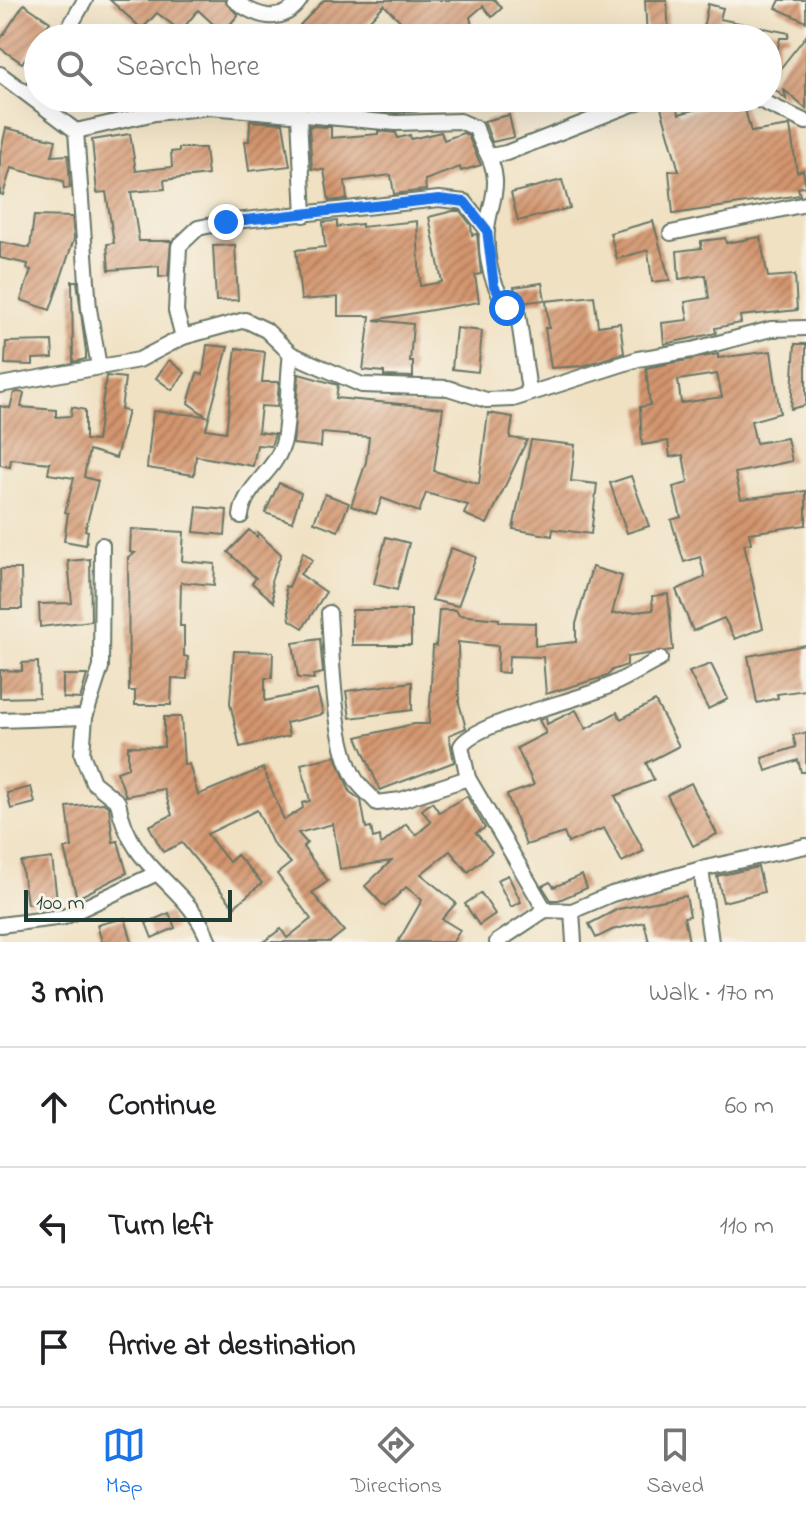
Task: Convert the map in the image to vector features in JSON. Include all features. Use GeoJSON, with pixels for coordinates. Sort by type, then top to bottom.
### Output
{"type":"FeatureCollection","features":[{"type":"Feature","properties":{"kind":"street"},"geometry":{"type":"LineString","coordinates":[[71,24],[85,0]]}},
{"type":"Feature","properties":{"kind":"street"},"geometry":{"type":"LineString","coordinates":[[234,0],[247,10],[276,18],[291,13],[300,0]]}},
{"type":"Feature","properties":{"kind":"street"},"geometry":{"type":"LineString","coordinates":[[0,74],[24,90]]}},
{"type":"Feature","properties":{"kind":"street"},"geometry":{"type":"LineString","coordinates":[[782,111],[806,122]]}},
{"type":"Feature","properties":{"kind":"street"},"geometry":{"type":"LineString","coordinates":[[52,112],[76,131],[89,309],[99,367]]}},
{"type":"Feature","properties":{"kind":"street"},"geometry":{"type":"LineString","coordinates":[[76,131],[164,112]]}},
{"type":"Feature","properties":{"kind":"street"},"geometry":{"type":"LineString","coordinates":[[254,112],[396,123],[460,121],[476,128],[481,148],[490,156],[495,179],[487,230],[494,286],[507,308],[518,314],[529,391]]}},
{"type":"Feature","properties":{"kind":"street"},"geometry":{"type":"LineString","coordinates":[[490,156],[506,153],[524,143],[609,112]]}},
{"type":"Feature","properties":{"kind":"street"},"geometry":{"type":"LineString","coordinates":[[299,117],[304,215]]}},
{"type":"Feature","properties":{"kind":"street"},"geometry":{"type":"LineString","coordinates":[[183,337],[176,311],[179,246],[198,228],[439,199],[465,202],[487,230]]}},
{"type":"Feature","properties":{"kind":"street"},"geometry":{"type":"LineString","coordinates":[[671,233],[806,204]]}},
{"type":"Feature","properties":{"kind":"street"},"geometry":{"type":"LineString","coordinates":[[0,385],[139,360],[183,337],[245,320],[266,330],[291,354],[362,385],[448,388],[486,400],[513,399],[529,391],[638,359],[692,350],[771,329],[806,328]]}},
{"type":"Feature","properties":{"kind":"street"},"geometry":{"type":"LineString","coordinates":[[241,516],[242,502],[282,447],[291,354]]}},
{"type":"Feature","properties":{"kind":"street"},"geometry":{"type":"LineString","coordinates":[[102,545],[101,667],[85,717],[82,754],[93,782],[118,802],[123,831],[155,874],[187,902],[202,923],[209,942]]}},
{"type":"Feature","properties":{"kind":"street"},"geometry":{"type":"LineString","coordinates":[[329,613],[333,678],[345,755],[356,780],[377,803],[401,800],[468,778]]}},
{"type":"Feature","properties":{"kind":"street"},"geometry":{"type":"LineString","coordinates":[[545,910],[468,778],[462,757],[465,739],[506,721],[602,689],[660,659]]}},
{"type":"Feature","properties":{"kind":"street"},"geometry":{"type":"LineString","coordinates":[[0,720],[85,717]]}},
{"type":"Feature","properties":{"kind":"street"},"geometry":{"type":"LineString","coordinates":[[497,942],[545,910],[572,911],[612,894],[701,869],[806,846]]}},
{"type":"Feature","properties":{"kind":"street"},"geometry":{"type":"LineString","coordinates":[[701,869],[711,942]]}},
{"type":"Feature","properties":{"kind":"street"},"geometry":{"type":"LineString","coordinates":[[0,925],[64,917],[155,874]]}},
{"type":"Feature","properties":{"kind":"street"},"geometry":{"type":"LineString","coordinates":[[572,911],[574,942]]}},
{"type":"Feature","properties":{"kind":"building"},"geometry":{"type":"Polygon","coordinates":[[[110,0],[224,0],[238,15],[230,24],[213,24],[198,10],[187,24],[172,24],[157,13],[147,24],[136,24],[110,0]]]}},
{"type":"Feature","properties":{"kind":"building"},"geometry":{"type":"Polygon","coordinates":[[[324,0],[495,0],[502,8],[492,17],[483,6],[470,17],[472,24],[404,24],[384,5],[366,24],[301,24],[324,0]]]}},
{"type":"Feature","properties":{"kind":"building"},"geometry":{"type":"Polygon","coordinates":[[[645,0],[667,0],[668,24],[646,24],[645,0]]]}},
{"type":"Feature","properties":{"kind":"building"},"geometry":{"type":"Polygon","coordinates":[[[780,0],[806,0],[806,22],[776,8],[780,0]]]}},
{"type":"Feature","properties":{"kind":"building"},"geometry":{"type":"Polygon","coordinates":[[[24,4],[50,22],[24,24],[22,63],[0,48],[0,40],[24,4]]]}},
{"type":"Feature","properties":{"kind":"building"},"geometry":{"type":"Polygon","coordinates":[[[708,4],[723,8],[720,19],[745,24],[704,24],[708,4]]]}},
{"type":"Feature","properties":{"kind":"building"},"geometry":{"type":"Polygon","coordinates":[[[806,36],[806,109],[784,90],[786,99],[782,96],[782,66],[806,36]]]}},
{"type":"Feature","properties":{"kind":"building"},"geometry":{"type":"Polygon","coordinates":[[[662,112],[746,112],[751,132],[790,126],[797,172],[803,170],[806,186],[798,188],[800,195],[673,214],[669,171],[679,171],[662,112]]]}},
{"type":"Feature","properties":{"kind":"building"},"geometry":{"type":"Polygon","coordinates":[[[509,115],[514,137],[492,142],[484,121],[509,115]]]}},
{"type":"Feature","properties":{"kind":"building"},"geometry":{"type":"Polygon","coordinates":[[[250,121],[283,123],[290,166],[249,171],[245,141],[249,141],[250,121]]]}},
{"type":"Feature","properties":{"kind":"building"},"geometry":{"type":"Polygon","coordinates":[[[309,126],[331,127],[331,138],[378,134],[378,131],[396,133],[398,138],[410,135],[411,139],[441,132],[444,140],[463,133],[468,135],[481,165],[461,171],[460,167],[425,180],[426,190],[394,194],[391,175],[345,181],[347,199],[329,201],[324,170],[312,169],[309,126]]]}},
{"type":"Feature","properties":{"kind":"building"},"geometry":{"type":"Polygon","coordinates":[[[6,128],[56,140],[52,156],[68,155],[70,188],[64,189],[63,181],[11,168],[3,195],[0,194],[0,155],[6,128]]]}},
{"type":"Feature","properties":{"kind":"building"},"geometry":{"type":"Polygon","coordinates":[[[130,134],[136,171],[172,167],[171,152],[179,151],[179,148],[205,148],[208,175],[164,180],[165,189],[131,192],[139,241],[171,241],[168,276],[159,277],[159,266],[109,270],[107,244],[114,243],[106,192],[97,193],[92,140],[130,134]]]}},
{"type":"Feature","properties":{"kind":"building"},"geometry":{"type":"Polygon","coordinates":[[[562,180],[570,208],[518,221],[511,193],[562,180]]]}},
{"type":"Feature","properties":{"kind":"building"},"geometry":{"type":"Polygon","coordinates":[[[460,211],[471,225],[472,235],[477,234],[481,274],[475,275],[479,302],[374,320],[413,324],[410,362],[413,362],[413,377],[384,376],[384,372],[363,370],[370,316],[338,316],[338,297],[301,300],[296,250],[325,247],[323,222],[337,221],[337,227],[362,224],[362,227],[417,221],[420,286],[442,282],[429,217],[460,211]]]}},
{"type":"Feature","properties":{"kind":"building"},"geometry":{"type":"Polygon","coordinates":[[[34,216],[72,217],[74,239],[50,310],[21,300],[31,270],[27,269],[28,264],[0,258],[0,242],[30,248],[34,216]]]}},
{"type":"Feature","properties":{"kind":"building"},"geometry":{"type":"Polygon","coordinates":[[[653,221],[670,280],[652,282],[648,250],[617,259],[610,233],[653,221]]]}},
{"type":"Feature","properties":{"kind":"building"},"geometry":{"type":"Polygon","coordinates":[[[760,237],[768,277],[795,275],[797,310],[740,316],[741,323],[715,328],[716,333],[664,344],[662,323],[688,320],[685,302],[709,298],[706,275],[679,279],[677,251],[701,248],[701,241],[725,238],[726,243],[760,237]]]}},
{"type":"Feature","properties":{"kind":"building"},"geometry":{"type":"Polygon","coordinates":[[[235,245],[238,300],[216,301],[213,246],[235,245]]]}},
{"type":"Feature","properties":{"kind":"building"},"geometry":{"type":"Polygon","coordinates":[[[72,281],[77,281],[86,352],[86,359],[73,362],[72,281]]]}},
{"type":"Feature","properties":{"kind":"building"},"geometry":{"type":"Polygon","coordinates":[[[542,283],[545,300],[520,303],[516,299],[514,287],[542,283]]]}},
{"type":"Feature","properties":{"kind":"building"},"geometry":{"type":"Polygon","coordinates":[[[594,296],[598,326],[620,323],[624,353],[583,366],[551,368],[545,328],[549,328],[546,301],[594,296]]]}},
{"type":"Feature","properties":{"kind":"building"},"geometry":{"type":"Polygon","coordinates":[[[456,328],[482,331],[478,372],[452,369],[456,328]]]}},
{"type":"Feature","properties":{"kind":"building"},"geometry":{"type":"Polygon","coordinates":[[[52,341],[53,358],[33,359],[33,365],[5,364],[6,342],[52,341]]]}},
{"type":"Feature","properties":{"kind":"building"},"geometry":{"type":"Polygon","coordinates":[[[795,344],[806,344],[806,405],[791,409],[795,344]]]}},
{"type":"Feature","properties":{"kind":"building"},"geometry":{"type":"Polygon","coordinates":[[[207,345],[228,347],[206,429],[226,432],[236,348],[265,352],[262,382],[279,382],[277,407],[261,406],[258,432],[275,434],[271,446],[257,445],[253,466],[196,456],[194,475],[147,468],[153,411],[206,416],[188,403],[197,373],[203,375],[207,345]]]}},
{"type":"Feature","properties":{"kind":"building"},"geometry":{"type":"Polygon","coordinates":[[[771,351],[780,413],[751,421],[756,443],[787,438],[792,461],[735,473],[741,499],[806,491],[806,525],[749,533],[751,543],[744,544],[763,628],[735,639],[724,618],[693,631],[676,590],[705,577],[700,557],[684,562],[671,520],[681,517],[673,487],[688,483],[683,455],[670,457],[668,441],[642,445],[640,407],[650,405],[646,368],[718,354],[718,358],[771,351]],[[717,374],[678,380],[681,403],[722,397],[717,374]]]}},
{"type":"Feature","properties":{"kind":"building"},"geometry":{"type":"Polygon","coordinates":[[[169,360],[185,373],[172,390],[156,378],[169,360]]]}},
{"type":"Feature","properties":{"kind":"building"},"geometry":{"type":"Polygon","coordinates":[[[299,374],[338,385],[336,398],[443,408],[434,471],[479,484],[488,413],[513,417],[510,438],[527,440],[487,524],[464,514],[468,505],[426,493],[419,512],[382,498],[376,514],[351,506],[366,462],[369,437],[322,433],[321,447],[293,444],[299,374]]]}},
{"type":"Feature","properties":{"kind":"building"},"geometry":{"type":"Polygon","coordinates":[[[106,376],[125,378],[121,410],[128,411],[116,458],[89,450],[84,477],[98,481],[85,530],[88,531],[86,545],[64,541],[68,513],[65,512],[74,478],[48,474],[50,463],[11,459],[10,467],[0,465],[0,406],[10,408],[14,393],[18,392],[24,393],[21,407],[56,410],[56,417],[71,416],[72,407],[85,410],[85,440],[97,441],[106,376]]]}},
{"type":"Feature","properties":{"kind":"building"},"geometry":{"type":"Polygon","coordinates":[[[531,440],[575,445],[571,481],[597,484],[591,534],[553,529],[552,536],[513,529],[531,440]]]}},
{"type":"Feature","properties":{"kind":"building"},"geometry":{"type":"Polygon","coordinates":[[[631,476],[649,526],[627,533],[610,483],[631,476]]]}},
{"type":"Feature","properties":{"kind":"building"},"geometry":{"type":"Polygon","coordinates":[[[279,483],[301,493],[292,522],[265,513],[279,483]]]}},
{"type":"Feature","properties":{"kind":"building"},"geometry":{"type":"Polygon","coordinates":[[[325,494],[349,503],[338,531],[314,522],[325,494]]]}},
{"type":"Feature","properties":{"kind":"building"},"geometry":{"type":"Polygon","coordinates":[[[197,507],[227,510],[225,535],[194,532],[197,507]]]}},
{"type":"Feature","properties":{"kind":"building"},"geometry":{"type":"Polygon","coordinates":[[[131,529],[184,532],[182,561],[215,564],[214,585],[181,582],[180,626],[184,626],[187,679],[172,678],[171,705],[135,705],[135,691],[129,691],[128,557],[135,553],[130,552],[131,529]]]}},
{"type":"Feature","properties":{"kind":"building"},"geometry":{"type":"Polygon","coordinates":[[[249,530],[257,537],[258,533],[281,554],[271,581],[274,602],[252,583],[256,578],[228,552],[249,530]]]}},
{"type":"Feature","properties":{"kind":"building"},"geometry":{"type":"Polygon","coordinates":[[[386,537],[409,543],[397,590],[374,584],[386,537]]]}},
{"type":"Feature","properties":{"kind":"building"},"geometry":{"type":"Polygon","coordinates":[[[451,548],[476,557],[458,606],[432,600],[451,548]]]}},
{"type":"Feature","properties":{"kind":"building"},"geometry":{"type":"Polygon","coordinates":[[[303,552],[313,560],[300,574],[326,592],[303,628],[290,620],[285,586],[289,587],[303,552]]]}},
{"type":"Feature","properties":{"kind":"building"},"geometry":{"type":"Polygon","coordinates":[[[90,559],[91,621],[40,627],[39,604],[72,603],[68,561],[90,559]]]}},
{"type":"Feature","properties":{"kind":"building"},"geometry":{"type":"Polygon","coordinates":[[[592,567],[622,576],[612,614],[653,610],[652,596],[668,594],[673,650],[627,657],[627,665],[612,670],[607,676],[546,694],[543,657],[509,656],[508,673],[497,672],[498,646],[458,642],[459,703],[466,728],[449,735],[454,762],[380,790],[357,737],[414,724],[429,724],[433,646],[436,646],[439,610],[456,610],[459,615],[499,619],[499,622],[535,623],[535,646],[576,642],[576,624],[592,567]]]}},
{"type":"Feature","properties":{"kind":"building"},"geometry":{"type":"Polygon","coordinates":[[[0,569],[21,569],[22,609],[1,609],[0,569]]]}},
{"type":"Feature","properties":{"kind":"building"},"geometry":{"type":"Polygon","coordinates":[[[352,610],[411,610],[411,645],[352,645],[352,610]]]}},
{"type":"Feature","properties":{"kind":"building"},"geometry":{"type":"Polygon","coordinates":[[[320,639],[323,673],[313,675],[314,679],[298,678],[293,643],[320,639]]]}},
{"type":"Feature","properties":{"kind":"building"},"geometry":{"type":"Polygon","coordinates":[[[806,645],[806,690],[777,694],[778,698],[757,703],[748,656],[806,645]]]}},
{"type":"Feature","properties":{"kind":"building"},"geometry":{"type":"Polygon","coordinates":[[[234,651],[273,652],[272,678],[265,678],[265,701],[317,690],[323,714],[286,723],[289,736],[240,747],[230,703],[234,651]]]}},
{"type":"Feature","properties":{"kind":"building"},"geometry":{"type":"Polygon","coordinates":[[[38,662],[39,697],[0,698],[0,670],[22,671],[22,663],[38,662]]]}},
{"type":"Feature","properties":{"kind":"building"},"geometry":{"type":"Polygon","coordinates":[[[711,664],[728,699],[708,709],[689,672],[711,664]]]}},
{"type":"Feature","properties":{"kind":"building"},"geometry":{"type":"Polygon","coordinates":[[[63,675],[87,675],[80,699],[63,698],[63,675]]]}},
{"type":"Feature","properties":{"kind":"building"},"geometry":{"type":"Polygon","coordinates":[[[412,682],[412,710],[350,718],[346,691],[412,682]]]}},
{"type":"Feature","properties":{"kind":"building"},"geometry":{"type":"Polygon","coordinates":[[[655,701],[679,746],[646,763],[654,780],[615,796],[644,851],[622,862],[604,828],[568,843],[564,833],[526,845],[507,795],[534,785],[517,748],[546,733],[539,720],[546,718],[547,724],[576,710],[586,729],[617,712],[621,719],[655,701]]]}},
{"type":"Feature","properties":{"kind":"building"},"geometry":{"type":"Polygon","coordinates":[[[164,717],[181,717],[184,765],[189,764],[198,795],[263,768],[284,820],[303,808],[302,803],[310,801],[301,764],[336,756],[350,792],[361,800],[366,828],[371,827],[373,838],[380,836],[381,845],[406,824],[416,835],[431,822],[422,810],[432,802],[439,812],[467,796],[485,828],[476,833],[492,852],[468,872],[450,851],[421,874],[456,903],[442,919],[460,930],[453,942],[398,942],[422,900],[406,887],[385,907],[365,886],[391,861],[340,869],[333,824],[298,833],[307,843],[303,847],[328,881],[312,893],[344,931],[330,942],[263,942],[281,929],[287,938],[311,919],[277,874],[291,863],[273,844],[257,810],[207,834],[229,862],[237,855],[262,883],[234,907],[182,843],[163,852],[149,826],[172,815],[164,789],[126,796],[117,772],[128,768],[128,746],[164,747],[164,717]]]}},
{"type":"Feature","properties":{"kind":"building"},"geometry":{"type":"Polygon","coordinates":[[[806,733],[806,772],[801,772],[798,760],[766,771],[762,758],[796,747],[793,735],[806,733]]]}},
{"type":"Feature","properties":{"kind":"building"},"geometry":{"type":"Polygon","coordinates":[[[691,783],[717,834],[693,846],[667,795],[691,783]]]}},
{"type":"Feature","properties":{"kind":"building"},"geometry":{"type":"Polygon","coordinates":[[[31,787],[35,803],[11,809],[7,793],[31,787]]]}},
{"type":"Feature","properties":{"kind":"building"},"geometry":{"type":"Polygon","coordinates":[[[103,803],[109,807],[113,842],[118,841],[127,873],[77,898],[64,849],[72,847],[67,807],[103,803]]]}},
{"type":"Feature","properties":{"kind":"building"},"geometry":{"type":"Polygon","coordinates":[[[52,858],[57,900],[27,904],[21,862],[52,858]]]}},
{"type":"Feature","properties":{"kind":"building"},"geometry":{"type":"Polygon","coordinates":[[[758,867],[764,892],[723,902],[717,876],[758,867]]]}},
{"type":"Feature","properties":{"kind":"building"},"geometry":{"type":"Polygon","coordinates":[[[508,875],[521,902],[511,907],[497,880],[508,875]]]}},
{"type":"Feature","properties":{"kind":"building"},"geometry":{"type":"Polygon","coordinates":[[[582,875],[587,888],[559,900],[551,900],[542,886],[550,882],[554,887],[582,875]]]}},
{"type":"Feature","properties":{"kind":"building"},"geometry":{"type":"Polygon","coordinates":[[[481,893],[495,914],[479,925],[465,904],[481,893]]]}},
{"type":"Feature","properties":{"kind":"building"},"geometry":{"type":"Polygon","coordinates":[[[686,896],[690,916],[684,917],[689,942],[649,942],[644,922],[612,930],[596,938],[589,924],[618,909],[686,896]]]}},
{"type":"Feature","properties":{"kind":"building"},"geometry":{"type":"Polygon","coordinates":[[[169,913],[175,928],[152,938],[146,923],[169,913]]]}},
{"type":"Feature","properties":{"kind":"building"},"geometry":{"type":"Polygon","coordinates":[[[125,918],[132,942],[102,942],[97,925],[125,918]]]}},
{"type":"Feature","properties":{"kind":"route"},"geometry":{"type":"LineString","coordinates":[[226,222],[439,199],[465,202],[487,230],[494,286],[507,308]]}}]}
